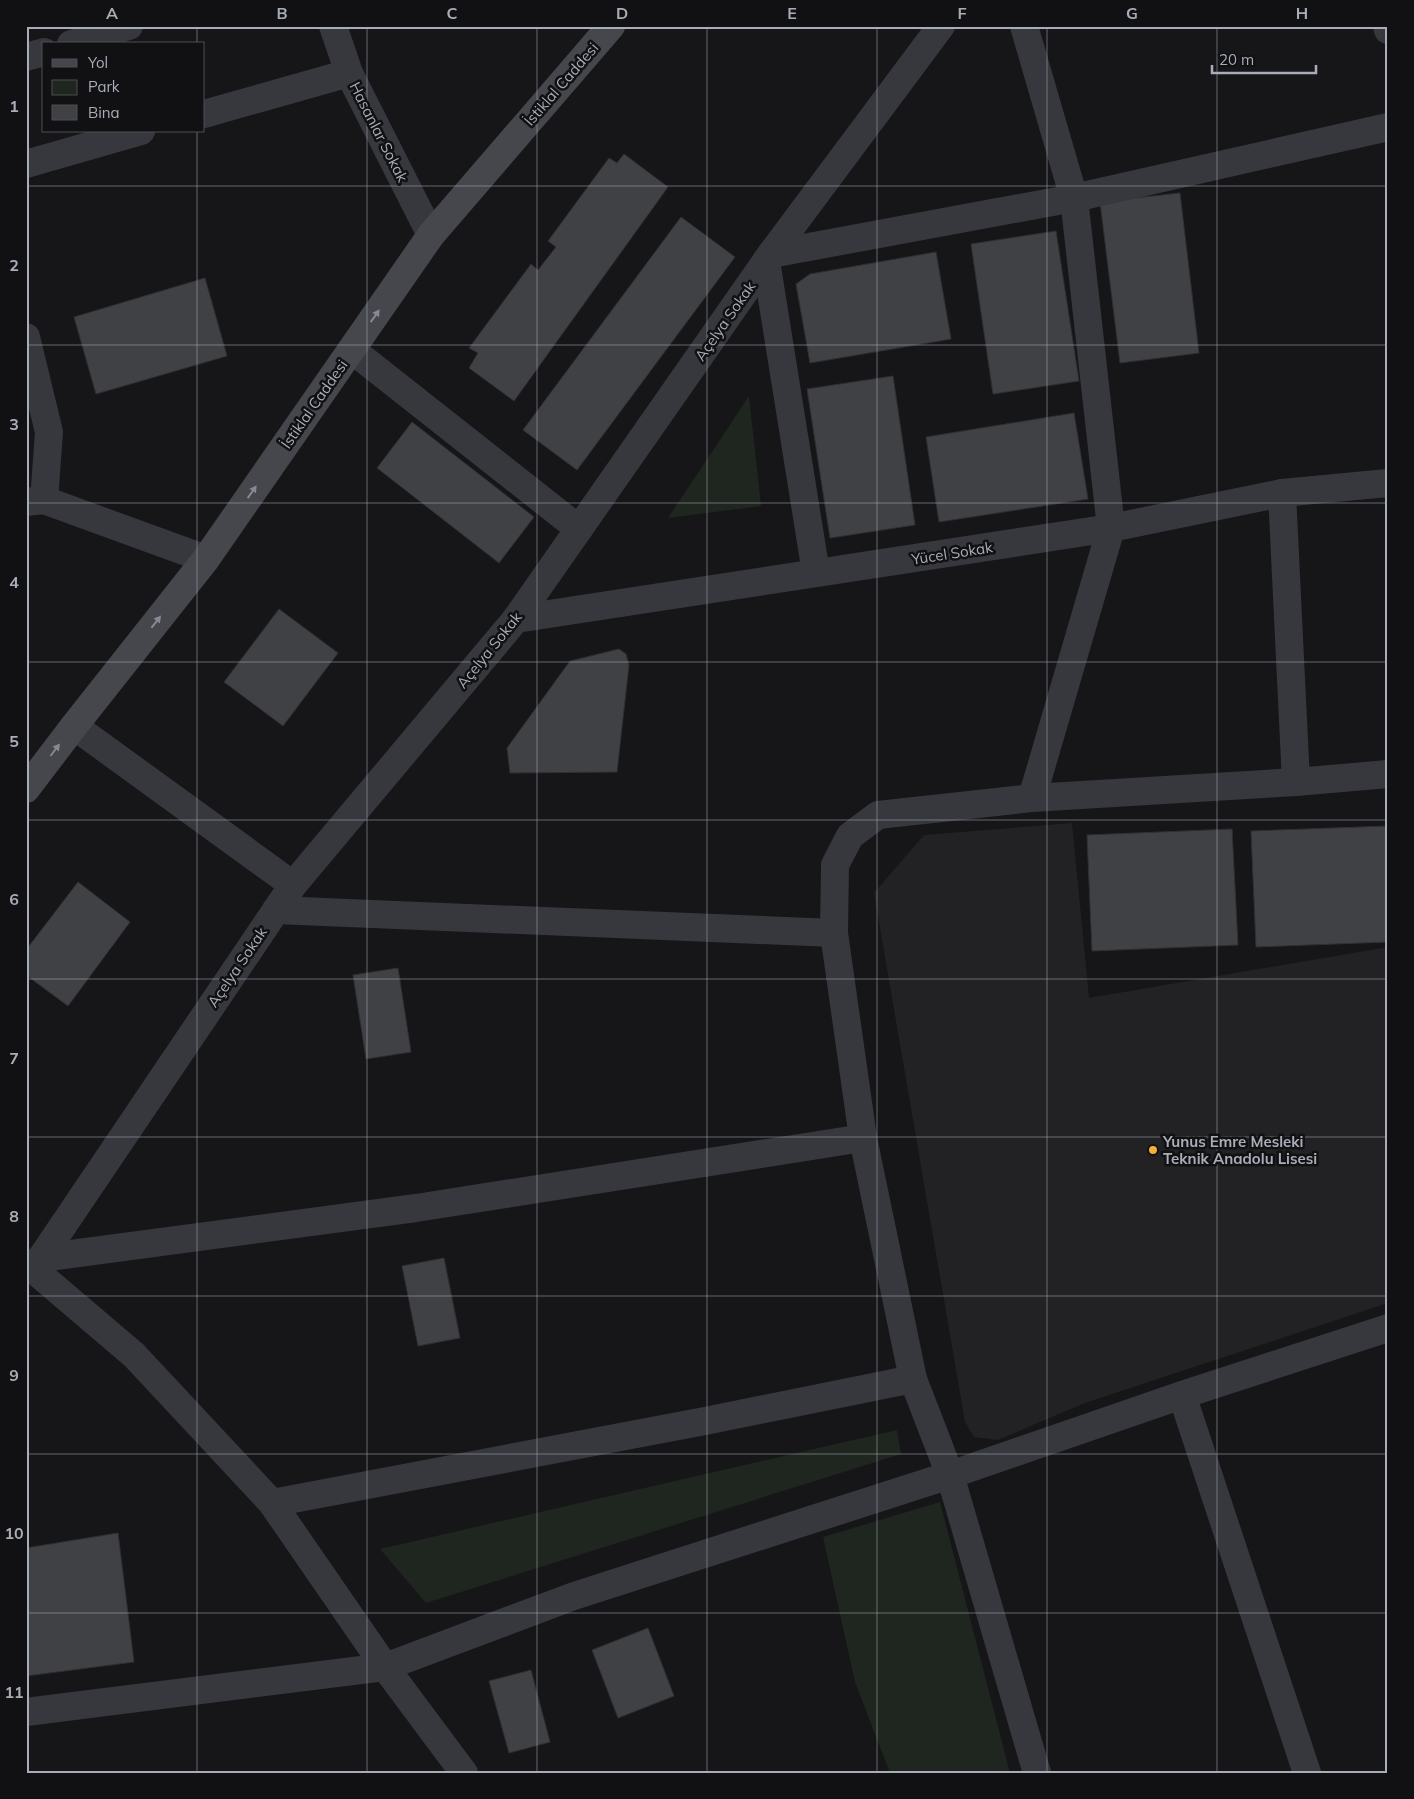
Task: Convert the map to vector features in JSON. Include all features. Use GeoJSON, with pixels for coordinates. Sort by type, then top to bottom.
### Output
{"type":"FeatureCollection","features":[{"type":"Feature","properties":{"kind":"main road","name":"İstiklal Caddesi"},"geometry":{"type":"LineString","coordinates":[[26,790],[206,558],[432,235],[611,26]]}},
{"type":"Feature","properties":{"kind":"street"},"geometry":{"type":"LineString","coordinates":[[77,42],[129,26]]}},
{"type":"Feature","properties":{"kind":"street","name":"Hasanlar Sokak"},"geometry":{"type":"LineString","coordinates":[[333,26],[349,73],[432,235]]}},
{"type":"Feature","properties":{"kind":"street","name":"Açelya Sokak"},"geometry":{"type":"LineString","coordinates":[[33,1264],[292,885],[516,620],[769,258],[941,26]]}},
{"type":"Feature","properties":{"kind":"street"},"geometry":{"type":"LineString","coordinates":[[1024,26],[1074,198],[1111,528],[1032,798]]}},
{"type":"Feature","properties":{"kind":"street"},"geometry":{"type":"LineString","coordinates":[[1387,26],[1388,30]]}},
{"type":"Feature","properties":{"kind":"street"},"geometry":{"type":"LineString","coordinates":[[26,57],[42,53]]}},
{"type":"Feature","properties":{"kind":"street"},"geometry":{"type":"LineString","coordinates":[[205,114],[349,73]]}},
{"type":"Feature","properties":{"kind":"street"},"geometry":{"type":"LineString","coordinates":[[816,573],[769,258],[1074,198],[1388,127]]}},
{"type":"Feature","properties":{"kind":"street"},"geometry":{"type":"LineString","coordinates":[[26,164],[138,132]]}},
{"type":"Feature","properties":{"kind":"street"},"geometry":{"type":"LineString","coordinates":[[26,337],[49,432],[35,501],[206,558]]}},
{"type":"Feature","properties":{"kind":"street"},"geometry":{"type":"LineString","coordinates":[[352,350],[579,529]]}},
{"type":"Feature","properties":{"kind":"street","name":"Yücel Sokak"},"geometry":{"type":"LineString","coordinates":[[516,620],[1111,528],[1282,493],[1388,484]]}},
{"type":"Feature","properties":{"kind":"street"},"geometry":{"type":"LineString","coordinates":[[1282,493],[1296,782]]}},
{"type":"Feature","properties":{"kind":"street"},"geometry":{"type":"LineString","coordinates":[[74,726],[292,885]]}},
{"type":"Feature","properties":{"kind":"street"},"geometry":{"type":"LineString","coordinates":[[1037,1773],[950,1475],[912,1379],[863,1138],[834,932],[835,865],[850,836],[878,815],[1032,798],[1296,782],[1388,774]]}},
{"type":"Feature","properties":{"kind":"street"},"geometry":{"type":"LineString","coordinates":[[276,910],[834,932]]}},
{"type":"Feature","properties":{"kind":"street"},"geometry":{"type":"LineString","coordinates":[[33,1264],[416,1208],[863,1138]]}},
{"type":"Feature","properties":{"kind":"street"},"geometry":{"type":"LineString","coordinates":[[33,1264],[134,1355],[272,1503],[385,1667],[464,1773]]}},
{"type":"Feature","properties":{"kind":"street"},"geometry":{"type":"LineString","coordinates":[[26,1712],[385,1667],[574,1596],[950,1475],[1182,1395],[1388,1328]]}},
{"type":"Feature","properties":{"kind":"street"},"geometry":{"type":"LineString","coordinates":[[272,1503],[705,1421],[912,1379]]}},
{"type":"Feature","properties":{"kind":"street"},"geometry":{"type":"LineString","coordinates":[[1182,1395],[1307,1773]]}},
{"type":"Feature","properties":{"kind":"shaded area","name":"Yunus Emre Mesleki Teknik Anadolu Lisesi"},"geometry":{"type":"Polygon","coordinates":[[[1072,823],[1089,998],[1388,947],[1388,1303],[1085,1403],[998,1440],[974,1437],[965,1422],[874,893],[924,835],[1072,823]]]}},
{"type":"Feature","properties":{"kind":"green space"},"geometry":{"type":"Polygon","coordinates":[[[749,396],[761,506],[668,518],[749,396]]]}},
{"type":"Feature","properties":{"kind":"green space"},"geometry":{"type":"Polygon","coordinates":[[[897,1430],[901,1454],[426,1603],[380,1549],[897,1430]]]}},
{"type":"Feature","properties":{"kind":"green space"},"geometry":{"type":"Polygon","coordinates":[[[940,1502],[1010,1773],[890,1773],[855,1682],[823,1537],[940,1502]]]}},
{"type":"Feature","properties":{"kind":"building"},"geometry":{"type":"Polygon","coordinates":[[[624,154],[668,187],[514,401],[469,368],[478,353],[469,348],[531,264],[538,270],[556,247],[548,241],[609,158],[617,163],[624,154]]]}},
{"type":"Feature","properties":{"kind":"building"},"geometry":{"type":"Polygon","coordinates":[[[1180,193],[1199,353],[1120,363],[1100,202],[1180,193]]]}},
{"type":"Feature","properties":{"kind":"building"},"geometry":{"type":"Polygon","coordinates":[[[681,217],[735,257],[577,470],[523,430],[681,217]]]}},
{"type":"Feature","properties":{"kind":"building"},"geometry":{"type":"Polygon","coordinates":[[[1056,231],[1079,381],[993,394],[971,244],[1056,231]]]}},
{"type":"Feature","properties":{"kind":"building"},"geometry":{"type":"Polygon","coordinates":[[[936,252],[951,339],[810,363],[796,284],[810,274],[936,252]]]}},
{"type":"Feature","properties":{"kind":"building"},"geometry":{"type":"Polygon","coordinates":[[[205,278],[227,356],[96,394],[74,317],[205,278]]]}},
{"type":"Feature","properties":{"kind":"building"},"geometry":{"type":"Polygon","coordinates":[[[893,376],[915,525],[830,538],[807,389],[893,376]]]}},
{"type":"Feature","properties":{"kind":"building"},"geometry":{"type":"Polygon","coordinates":[[[1074,413],[1088,499],[939,522],[926,437],[1074,413]]]}},
{"type":"Feature","properties":{"kind":"building"},"geometry":{"type":"Polygon","coordinates":[[[412,422],[534,517],[499,563],[377,468],[412,422]]]}},
{"type":"Feature","properties":{"kind":"building"},"geometry":{"type":"Polygon","coordinates":[[[279,609],[338,653],[283,726],[224,682],[279,609]]]}},
{"type":"Feature","properties":{"kind":"building"},"geometry":{"type":"Polygon","coordinates":[[[619,649],[626,654],[629,665],[617,772],[510,773],[507,748],[570,661],[619,649]]]}},
{"type":"Feature","properties":{"kind":"building"},"geometry":{"type":"Polygon","coordinates":[[[1388,826],[1388,942],[1256,947],[1251,831],[1388,826]]]}},
{"type":"Feature","properties":{"kind":"building"},"geometry":{"type":"Polygon","coordinates":[[[1232,829],[1238,945],[1092,951],[1087,835],[1232,829]]]}},
{"type":"Feature","properties":{"kind":"building"},"geometry":{"type":"Polygon","coordinates":[[[78,882],[130,922],[68,1006],[26,975],[26,950],[78,882]]]}},
{"type":"Feature","properties":{"kind":"building"},"geometry":{"type":"Polygon","coordinates":[[[398,968],[411,1052],[366,1059],[353,975],[398,968]]]}},
{"type":"Feature","properties":{"kind":"building"},"geometry":{"type":"Polygon","coordinates":[[[444,1258],[460,1338],[418,1346],[402,1266],[444,1258]]]}},
{"type":"Feature","properties":{"kind":"building"},"geometry":{"type":"Polygon","coordinates":[[[118,1533],[134,1662],[26,1676],[26,1548],[118,1533]]]}},
{"type":"Feature","properties":{"kind":"building"},"geometry":{"type":"Polygon","coordinates":[[[648,1628],[674,1696],[618,1718],[592,1650],[648,1628]]]}},
{"type":"Feature","properties":{"kind":"building"},"geometry":{"type":"Polygon","coordinates":[[[531,1670],[550,1742],[509,1753],[489,1681],[531,1670]]]}},
{"type":"Feature","properties":{"kind":"place","name":"Yunus Emre Mesleki Teknik Anadolu Lisesi"},"geometry":{"type":"Point","coordinates":[1153,1150]}}]}
